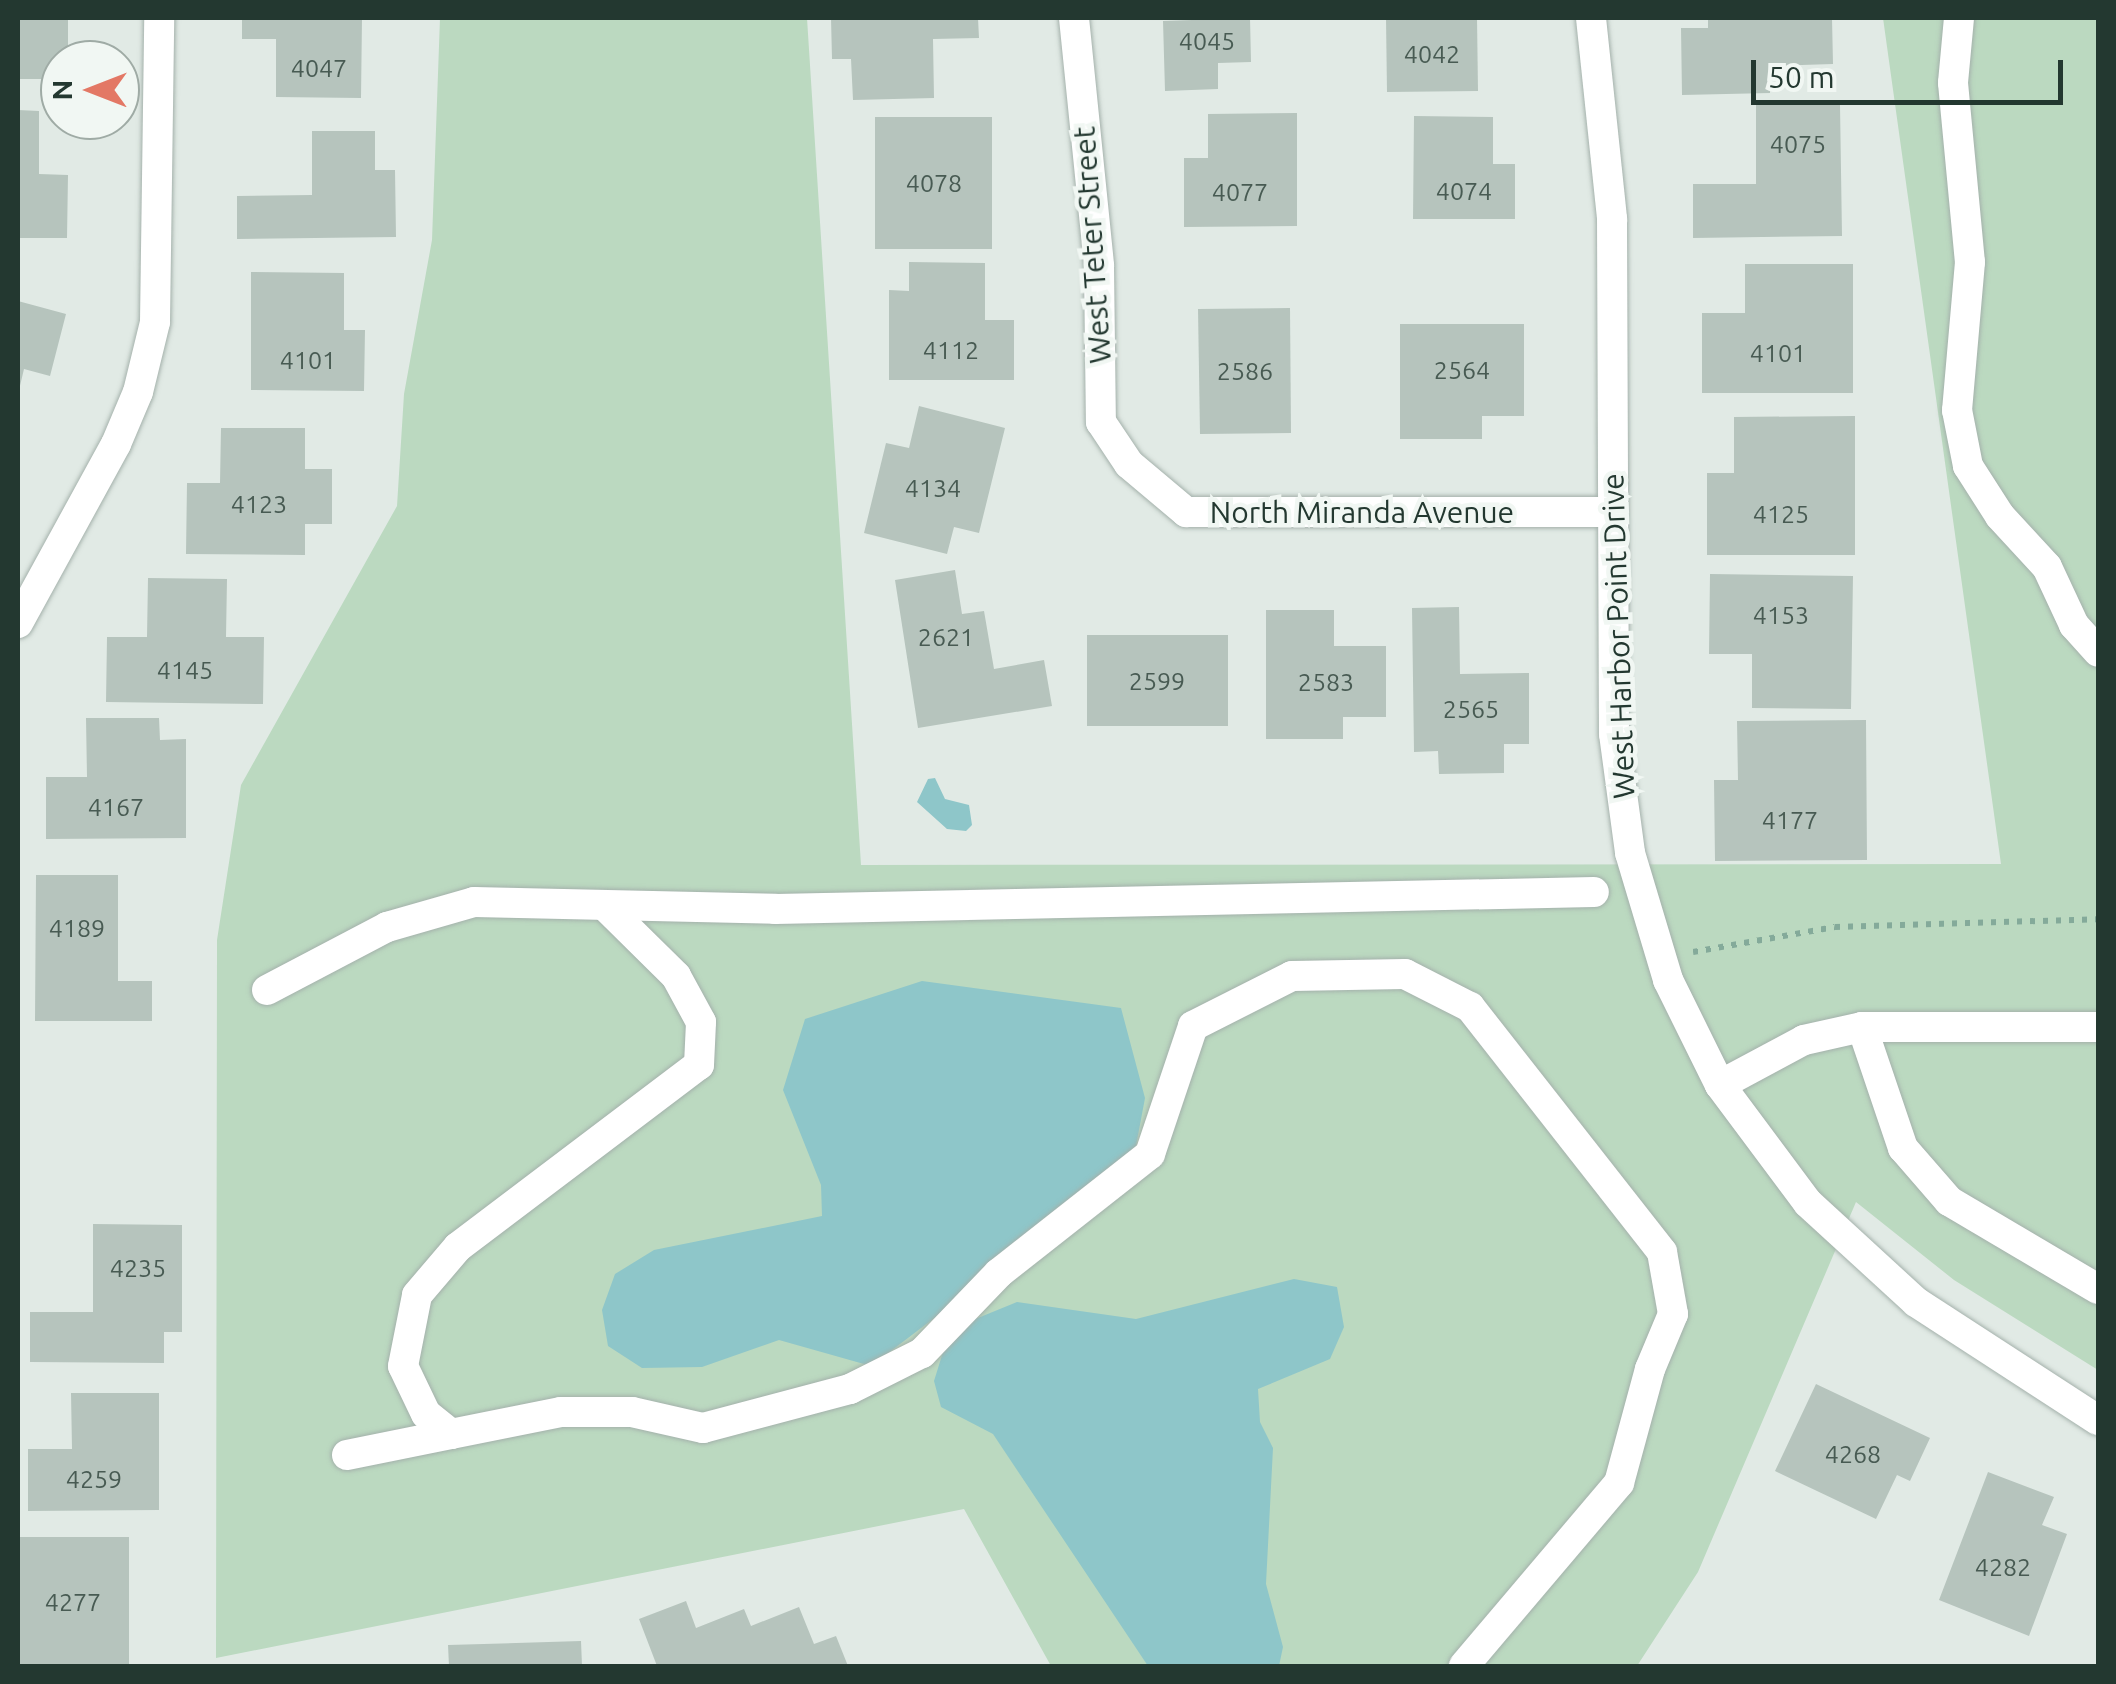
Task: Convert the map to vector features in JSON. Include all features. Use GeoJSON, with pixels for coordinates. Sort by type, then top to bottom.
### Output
{"type":"FeatureCollection","features":[{"type":"Feature","properties":{"kind":"street"},"geometry":{"type":"LineString","coordinates":[[18,623],[138,392],[155,322],[159,18]]}},
{"type":"Feature","properties":{"kind":"street","name":"West Teter Street"},"geometry":{"type":"LineString","coordinates":[[1074,18],[1099,266],[1101,422],[1129,464]]}},
{"type":"Feature","properties":{"kind":"street","name":"West Harbor Point Drive"},"geometry":{"type":"LineString","coordinates":[[1591,18],[1612,219],[1614,734],[1630,853],[1668,980],[1720,1085],[1774,1163],[1864,1260],[1960,1333],[2098,1420]]}},
{"type":"Feature","properties":{"kind":"street"},"geometry":{"type":"LineString","coordinates":[[1960,18],[1953,84],[1970,262],[1956,410],[1968,466],[2000,516],[2047,568],[2074,625],[2098,652]]}},
{"type":"Feature","properties":{"kind":"street","name":"North Miranda Avenue"},"geometry":{"type":"LineString","coordinates":[[1129,464],[1186,512],[1613,512]]}},
{"type":"Feature","properties":{"kind":"street"},"geometry":{"type":"LineString","coordinates":[[266,990],[387,927],[474,902],[607,908],[1594,892]]}},
{"type":"Feature","properties":{"kind":"street"},"geometry":{"type":"LineString","coordinates":[[451,1434],[426,1414],[403,1366],[417,1295],[458,1247],[700,1065],[701,1022],[676,976],[607,908]]}},
{"type":"Feature","properties":{"kind":"street"},"geometry":{"type":"LineString","coordinates":[[347,1455],[561,1412],[632,1412],[703,1428],[850,1389],[922,1353],[1000,1273],[1150,1154],[1193,1026],[1292,976],[1405,974],[1470,1007],[1662,1252],[1673,1314],[1650,1369],[1619,1483],[1464,1666]]}},
{"type":"Feature","properties":{"kind":"street"},"geometry":{"type":"LineString","coordinates":[[1720,1085],[1804,1040],[1862,1027],[2098,1027]]}},
{"type":"Feature","properties":{"kind":"street"},"geometry":{"type":"LineString","coordinates":[[1862,1027],[1902,1148],[1949,1201],[2098,1289]]}},
{"type":"Feature","properties":{"kind":"path"},"geometry":{"type":"LineString","coordinates":[[1692,952],[1835,927],[2098,919]]}},
{"type":"Feature","properties":{"kind":"green space"},"geometry":{"type":"Polygon","coordinates":[[[440,18],[807,18],[861,865],[2001,864],[1883,18],[2098,18],[2098,1370],[1954,1280],[1856,1202],[1698,1572],[1637,1666],[1051,1666],[964,1509],[216,1658],[217,940],[241,785],[397,506],[404,394],[432,240],[440,18]]]}},
{"type":"Feature","properties":{"kind":"water"},"geometry":{"type":"Polygon","coordinates":[[[935,778],[945,799],[969,805],[972,825],[966,831],[947,829],[917,802],[928,779],[935,778]]]}},
{"type":"Feature","properties":{"kind":"water"},"geometry":{"type":"Polygon","coordinates":[[[922,981],[1121,1008],[1145,1098],[1136,1146],[966,1294],[871,1366],[779,1340],[702,1367],[642,1368],[608,1346],[602,1310],[615,1274],[654,1250],[822,1216],[821,1185],[783,1090],[805,1019],[922,981]]]}},
{"type":"Feature","properties":{"kind":"water"},"geometry":{"type":"Polygon","coordinates":[[[1294,1279],[1337,1287],[1344,1327],[1330,1359],[1258,1389],[1260,1422],[1273,1448],[1266,1584],[1283,1647],[1279,1666],[1148,1666],[993,1434],[941,1407],[934,1381],[943,1352],[973,1320],[1017,1302],[1136,1319],[1294,1279]]]}},
{"type":"Feature","properties":{"kind":"building"},"geometry":{"type":"Polygon","coordinates":[[[18,18],[68,18],[68,40],[40,40],[40,79],[18,79],[18,18]]]}},
{"type":"Feature","properties":{"kind":"building"},"geometry":{"type":"Polygon","coordinates":[[[242,18],[362,18],[361,98],[276,97],[276,39],[242,39],[242,18]]]}},
{"type":"Feature","properties":{"kind":"building"},"geometry":{"type":"Polygon","coordinates":[[[831,18],[978,18],[979,38],[933,39],[934,98],[853,100],[851,59],[832,59],[831,18]]]}},
{"type":"Feature","properties":{"kind":"building"},"geometry":{"type":"Polygon","coordinates":[[[1250,18],[1251,62],[1218,63],[1218,89],[1165,91],[1163,21],[1250,18]]]}},
{"type":"Feature","properties":{"kind":"building"},"geometry":{"type":"Polygon","coordinates":[[[1386,18],[1477,18],[1478,91],[1387,92],[1386,18]]]}},
{"type":"Feature","properties":{"kind":"building"},"geometry":{"type":"Polygon","coordinates":[[[1708,18],[1832,18],[1833,64],[1770,66],[1770,93],[1682,95],[1681,28],[1708,28],[1708,18]]]}},
{"type":"Feature","properties":{"kind":"building"},"geometry":{"type":"Polygon","coordinates":[[[1756,105],[1840,105],[1842,236],[1693,238],[1693,184],[1756,184],[1756,105]]]}},
{"type":"Feature","properties":{"kind":"building"},"geometry":{"type":"Polygon","coordinates":[[[18,110],[39,111],[39,174],[68,175],[67,238],[18,238],[18,110]]]}},
{"type":"Feature","properties":{"kind":"building"},"geometry":{"type":"Polygon","coordinates":[[[1297,113],[1297,226],[1184,227],[1184,158],[1208,158],[1208,114],[1297,113]]]}},
{"type":"Feature","properties":{"kind":"building"},"geometry":{"type":"Polygon","coordinates":[[[1414,116],[1493,117],[1493,164],[1515,164],[1515,219],[1413,219],[1414,116]]]}},
{"type":"Feature","properties":{"kind":"building"},"geometry":{"type":"Polygon","coordinates":[[[875,117],[992,117],[992,249],[875,249],[875,117]]]}},
{"type":"Feature","properties":{"kind":"building"},"geometry":{"type":"Polygon","coordinates":[[[312,131],[375,131],[375,170],[395,170],[396,237],[237,239],[237,196],[312,195],[312,131]]]}},
{"type":"Feature","properties":{"kind":"building"},"geometry":{"type":"Polygon","coordinates":[[[909,262],[985,263],[985,320],[1014,320],[1014,380],[889,380],[889,290],[909,291],[909,262]]]}},
{"type":"Feature","properties":{"kind":"building"},"geometry":{"type":"Polygon","coordinates":[[[1745,264],[1853,264],[1853,393],[1702,393],[1702,313],[1745,313],[1745,264]]]}},
{"type":"Feature","properties":{"kind":"building"},"geometry":{"type":"Polygon","coordinates":[[[251,272],[344,273],[344,330],[365,330],[364,391],[251,390],[251,272]]]}},
{"type":"Feature","properties":{"kind":"building"},"geometry":{"type":"Polygon","coordinates":[[[18,301],[66,314],[50,376],[24,369],[19,390],[18,301]]]}},
{"type":"Feature","properties":{"kind":"building"},"geometry":{"type":"Polygon","coordinates":[[[1290,308],[1291,433],[1200,434],[1198,309],[1290,308]]]}},
{"type":"Feature","properties":{"kind":"building"},"geometry":{"type":"Polygon","coordinates":[[[1400,324],[1524,324],[1524,416],[1482,416],[1482,439],[1400,439],[1400,324]]]}},
{"type":"Feature","properties":{"kind":"building"},"geometry":{"type":"Polygon","coordinates":[[[919,406],[1005,428],[979,533],[954,527],[947,554],[864,533],[886,443],[909,448],[919,406]]]}},
{"type":"Feature","properties":{"kind":"building"},"geometry":{"type":"Polygon","coordinates":[[[1855,416],[1855,555],[1707,555],[1707,473],[1734,473],[1734,417],[1855,416]]]}},
{"type":"Feature","properties":{"kind":"building"},"geometry":{"type":"Polygon","coordinates":[[[221,428],[305,428],[305,469],[332,469],[332,524],[305,524],[305,555],[186,554],[187,483],[220,483],[221,428]]]}},
{"type":"Feature","properties":{"kind":"building"},"geometry":{"type":"Polygon","coordinates":[[[955,570],[962,614],[984,611],[994,669],[1044,660],[1052,706],[918,728],[895,580],[955,570]]]}},
{"type":"Feature","properties":{"kind":"building"},"geometry":{"type":"Polygon","coordinates":[[[1710,574],[1853,576],[1851,709],[1752,708],[1752,654],[1709,654],[1710,574]]]}},
{"type":"Feature","properties":{"kind":"building"},"geometry":{"type":"Polygon","coordinates":[[[148,578],[227,579],[226,637],[264,637],[263,704],[106,702],[107,637],[147,637],[148,578]]]}},
{"type":"Feature","properties":{"kind":"building"},"geometry":{"type":"Polygon","coordinates":[[[1459,607],[1460,674],[1529,673],[1529,744],[1504,744],[1504,773],[1439,774],[1438,751],[1414,752],[1412,608],[1459,607]]]}},
{"type":"Feature","properties":{"kind":"building"},"geometry":{"type":"Polygon","coordinates":[[[1266,610],[1334,610],[1334,646],[1386,646],[1386,717],[1343,717],[1343,739],[1266,739],[1266,610]]]}},
{"type":"Feature","properties":{"kind":"building"},"geometry":{"type":"Polygon","coordinates":[[[1087,635],[1228,635],[1228,726],[1087,726],[1087,635]]]}},
{"type":"Feature","properties":{"kind":"building"},"geometry":{"type":"Polygon","coordinates":[[[86,718],[159,718],[160,740],[186,739],[186,838],[46,839],[46,777],[87,777],[86,718]]]}},
{"type":"Feature","properties":{"kind":"building"},"geometry":{"type":"Polygon","coordinates":[[[1866,720],[1867,860],[1715,861],[1714,780],[1738,780],[1737,721],[1866,720]]]}},
{"type":"Feature","properties":{"kind":"building"},"geometry":{"type":"Polygon","coordinates":[[[36,875],[118,875],[118,981],[152,981],[152,1021],[35,1021],[36,875]]]}},
{"type":"Feature","properties":{"kind":"building"},"geometry":{"type":"Polygon","coordinates":[[[93,1224],[182,1225],[182,1332],[164,1332],[164,1363],[30,1362],[30,1312],[93,1312],[93,1224]]]}},
{"type":"Feature","properties":{"kind":"building"},"geometry":{"type":"Polygon","coordinates":[[[1816,1384],[1930,1438],[1910,1481],[1897,1475],[1876,1519],[1775,1471],[1816,1384]]]}},
{"type":"Feature","properties":{"kind":"building"},"geometry":{"type":"Polygon","coordinates":[[[71,1393],[159,1393],[159,1510],[28,1511],[28,1449],[72,1449],[71,1393]]]}},
{"type":"Feature","properties":{"kind":"building"},"geometry":{"type":"Polygon","coordinates":[[[1988,1472],[2054,1497],[2042,1525],[2067,1534],[2029,1636],[1939,1600],[1988,1472]]]}},
{"type":"Feature","properties":{"kind":"building"},"geometry":{"type":"Polygon","coordinates":[[[18,1537],[129,1537],[129,1666],[18,1666],[18,1537]]]}},
{"type":"Feature","properties":{"kind":"building"},"geometry":{"type":"Polygon","coordinates":[[[686,1601],[696,1628],[744,1609],[751,1626],[799,1607],[814,1644],[836,1636],[848,1666],[657,1666],[639,1619],[686,1601]]]}},
{"type":"Feature","properties":{"kind":"building"},"geometry":{"type":"Polygon","coordinates":[[[581,1641],[582,1666],[449,1666],[448,1645],[581,1641]]]}}]}
